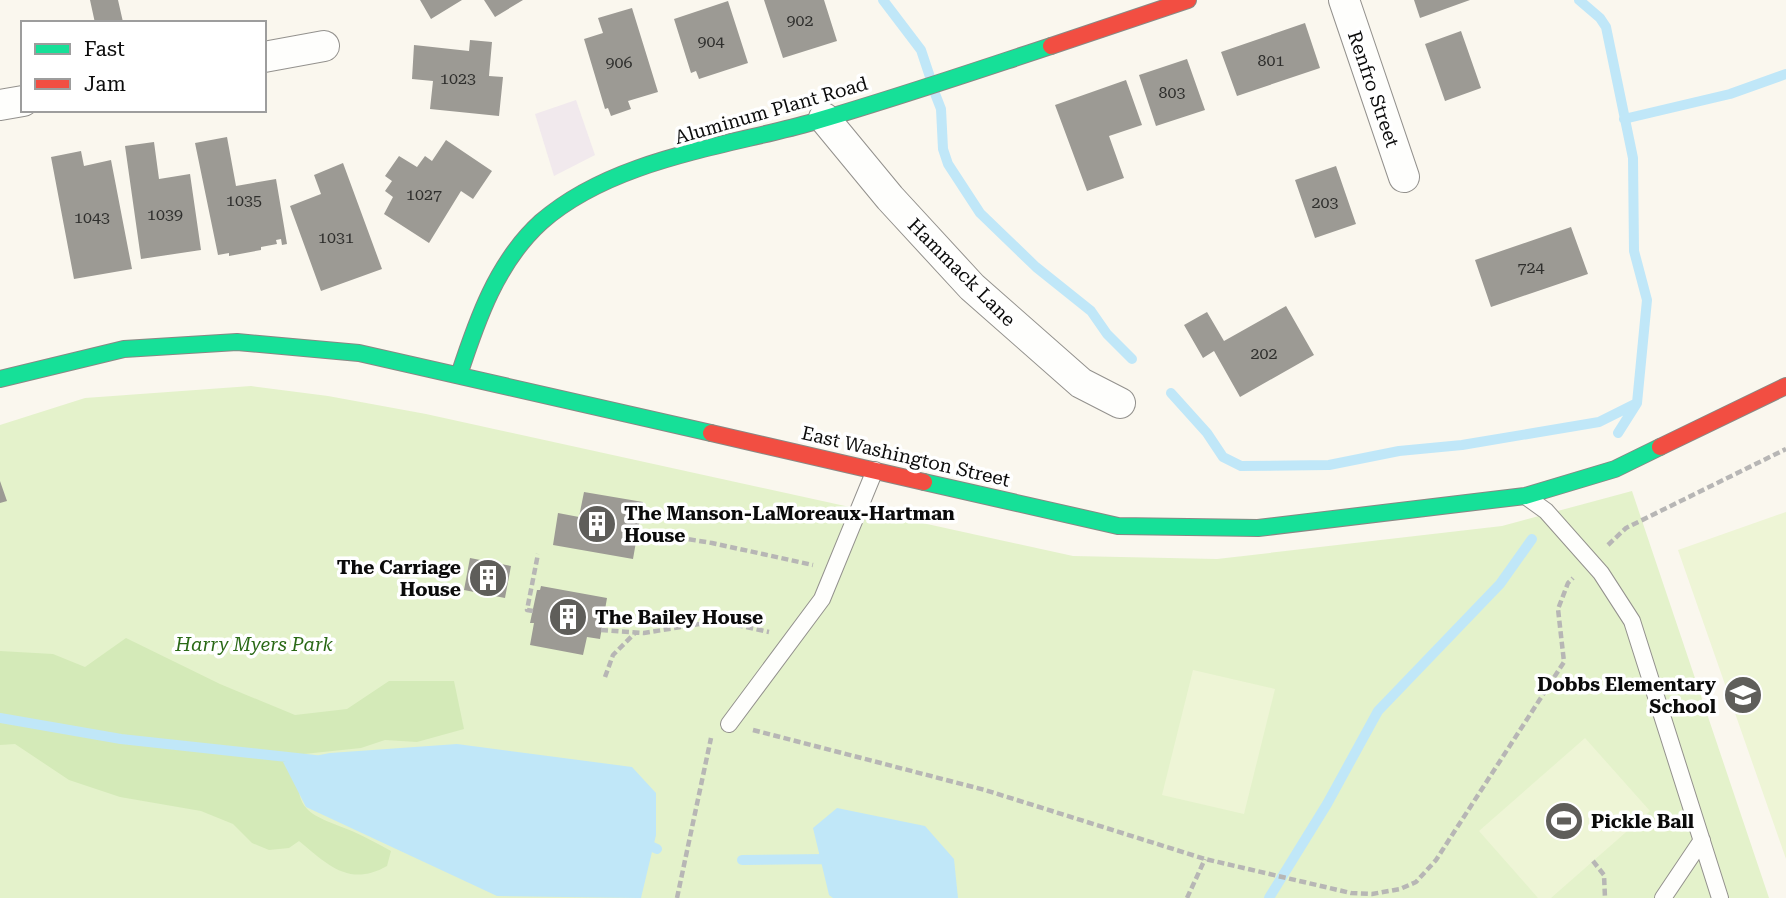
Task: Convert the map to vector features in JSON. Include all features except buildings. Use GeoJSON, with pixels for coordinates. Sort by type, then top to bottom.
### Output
{"type":"FeatureCollection","features":[{"type":"Feature","properties":{"kind":"street","name":"Aluminum Plant Road"},"geometry":{"type":"LineString","coordinates":[[459,375],[476,322],[492,286],[511,256],[561,208],[628,173],[824,118],[1188,0]]}},
{"type":"Feature","properties":{"kind":"street","name":"Renfro Street"},"geometry":{"type":"LineString","coordinates":[[1343,0],[1404,177]]}},
{"type":"Feature","properties":{"kind":"street"},"geometry":{"type":"LineString","coordinates":[[266,57],[324,46]]}},
{"type":"Feature","properties":{"kind":"street"},"geometry":{"type":"LineString","coordinates":[[0,105],[21,101]]}},
{"type":"Feature","properties":{"kind":"street","name":"Hammack Lane"},"geometry":{"type":"LineString","coordinates":[[824,118],[890,198],[972,287],[1081,383],[1120,402]]}},
{"type":"Feature","properties":{"kind":"street","name":"East Washington Street"},"geometry":{"type":"LineString","coordinates":[[1,373],[124,349],[237,342],[359,353],[1118,526],[1258,528],[1525,496],[1615,469],[1786,386]]}},
{"type":"Feature","properties":{"kind":"lane"},"geometry":{"type":"LineString","coordinates":[[729,724],[822,599],[875,470]]}},
{"type":"Feature","properties":{"kind":"lane"},"geometry":{"type":"LineString","coordinates":[[1525,496],[1546,511],[1591,561],[1632,621],[1720,898]]}},
{"type":"Feature","properties":{"kind":"lane"},"geometry":{"type":"LineString","coordinates":[[1663,898],[1702,840]]}},
{"type":"Feature","properties":{"kind":"path"},"geometry":{"type":"LineString","coordinates":[[677,898],[715,720],[985,790],[1205,859],[1265,874],[1351,893],[1372,894],[1400,889],[1423,874],[1436,860],[1564,662],[1558,608],[1568,583],[1626,528],[1786,449]]}},
{"type":"Feature","properties":{"kind":"path"},"geometry":{"type":"LineString","coordinates":[[637,531],[712,542],[834,570]]}},
{"type":"Feature","properties":{"kind":"path"},"geometry":{"type":"LineString","coordinates":[[533,611],[527,610],[538,554]]}},
{"type":"Feature","properties":{"kind":"path"},"geometry":{"type":"LineString","coordinates":[[601,629],[636,632],[718,621],[794,637]]}},
{"type":"Feature","properties":{"kind":"path"},"geometry":{"type":"LineString","coordinates":[[605,677],[613,655],[636,632]]}},
{"type":"Feature","properties":{"kind":"path"},"geometry":{"type":"LineString","coordinates":[[1187,898],[1205,859]]}},
{"type":"Feature","properties":{"kind":"path"},"geometry":{"type":"LineString","coordinates":[[1593,861],[1604,875],[1605,898]]}},
{"type":"Feature","properties":{"kind":"shaded area"},"geometry":{"type":"Polygon","coordinates":[[[576,100],[595,155],[554,176],[535,114],[576,100]]]}},
{"type":"Feature","properties":{"kind":"green space","name":"Harry Myers Park"},"geometry":{"type":"Polygon","coordinates":[[[251,386],[328,396],[426,414],[1073,556],[1217,559],[1502,526],[1632,491],[1769,898],[0,898],[0,425],[85,398],[251,386]]]}},
{"type":"Feature","properties":{"kind":"green space"},"geometry":{"type":"Polygon","coordinates":[[[1786,512],[1786,859],[1678,550],[1786,512]]]}},
{"type":"Feature","properties":{"kind":"green space"},"geometry":{"type":"Polygon","coordinates":[[[126,638],[220,684],[295,715],[347,709],[389,681],[454,681],[464,729],[417,742],[385,740],[361,748],[304,754],[299,788],[306,807],[313,814],[391,851],[387,866],[374,872],[351,874],[330,865],[299,841],[289,848],[269,850],[252,843],[233,824],[201,811],[120,797],[69,780],[15,744],[0,745],[0,651],[53,654],[85,667],[126,638]]]}},
{"type":"Feature","properties":{"kind":"green space"},"geometry":{"type":"Polygon","coordinates":[[[1193,670],[1275,689],[1244,814],[1162,795],[1193,670]]]}},
{"type":"Feature","properties":{"kind":"green space","name":"Pickle Ball"},"geometry":{"type":"Polygon","coordinates":[[[1585,738],[1650,811],[1551,898],[1538,898],[1479,831],[1585,738]]]}},
{"type":"Feature","properties":{"kind":"water"},"geometry":{"type":"Polygon","coordinates":[[[457,744],[632,767],[656,793],[656,835],[641,898],[497,896],[306,807],[283,762],[330,753],[457,744]]]}},
{"type":"Feature","properties":{"kind":"water"},"geometry":{"type":"Polygon","coordinates":[[[837,808],[925,826],[954,859],[958,898],[833,898],[829,895],[813,828],[837,808]]]}},
{"type":"Feature","properties":{"kind":"waterway"},"geometry":{"type":"LineString","coordinates":[[883,0],[921,50],[930,77]]}},
{"type":"Feature","properties":{"kind":"waterway"},"geometry":{"type":"LineString","coordinates":[[1579,0],[1600,18],[1606,27],[1633,158],[1634,251],[1647,300],[1637,403],[1618,433]]}},
{"type":"Feature","properties":{"kind":"waterway"},"geometry":{"type":"LineString","coordinates":[[1624,119],[1730,94],[1786,74]]}},
{"type":"Feature","properties":{"kind":"waterway"},"geometry":{"type":"LineString","coordinates":[[934,91],[941,109],[943,149],[948,164],[980,213],[1036,267],[1091,311],[1107,334],[1132,359]]}},
{"type":"Feature","properties":{"kind":"waterway"},"geometry":{"type":"LineString","coordinates":[[1171,393],[1207,433],[1223,457],[1241,466],[1329,465],[1399,451],[1462,445],[1599,422],[1637,403]]}},
{"type":"Feature","properties":{"kind":"waterway"},"geometry":{"type":"LineString","coordinates":[[1269,898],[1327,804],[1378,711],[1500,584],[1532,539]]}},
{"type":"Feature","properties":{"kind":"waterway"},"geometry":{"type":"LineString","coordinates":[[0,718],[121,739],[315,760]]}},
{"type":"Feature","properties":{"kind":"waterway"},"geometry":{"type":"LineString","coordinates":[[642,842],[657,849]]}},
{"type":"Feature","properties":{"kind":"waterway"},"geometry":{"type":"LineString","coordinates":[[742,860],[825,859],[832,863]]}},
{"type":"Feature","properties":{"kind":"traffic: fast"},"geometry":{"type":"LineString","coordinates":[[459,375],[481,313],[512,255],[541,222],[601,183],[671,158],[813,122],[903,95],[1051,46]]}},
{"type":"Feature","properties":{"kind":"traffic: fast"},"geometry":{"type":"LineString","coordinates":[[0,379],[124,349],[237,342],[359,353],[711,433]]}},
{"type":"Feature","properties":{"kind":"traffic: fast"},"geometry":{"type":"LineString","coordinates":[[924,482],[1118,526],[1258,528],[1525,496],[1615,469],[1660,447]]}},
{"type":"Feature","properties":{"kind":"traffic: jam"},"geometry":{"type":"LineString","coordinates":[[1051,46],[1188,0]]}},
{"type":"Feature","properties":{"kind":"traffic: jam"},"geometry":{"type":"LineString","coordinates":[[1660,447],[1786,386]]}},
{"type":"Feature","properties":{"kind":"traffic: jam"},"geometry":{"type":"LineString","coordinates":[[711,433],[924,482]]}},
{"type":"Feature","properties":{"kind":"place","name":"The Manson-LaMoreaux-Hartman House"},"geometry":{"type":"Point","coordinates":[597,524]}},
{"type":"Feature","properties":{"kind":"place","name":"The Carriage House"},"geometry":{"type":"Point","coordinates":[488,578]}},
{"type":"Feature","properties":{"kind":"place","name":"The Bailey House"},"geometry":{"type":"Point","coordinates":[568,617]}},
{"type":"Feature","properties":{"kind":"place","name":"Dobbs Elementary School"},"geometry":{"type":"Point","coordinates":[1743,695]}},
{"type":"Feature","properties":{"kind":"place","name":"Pickle Ball"},"geometry":{"type":"Point","coordinates":[1564,821]}}]}
